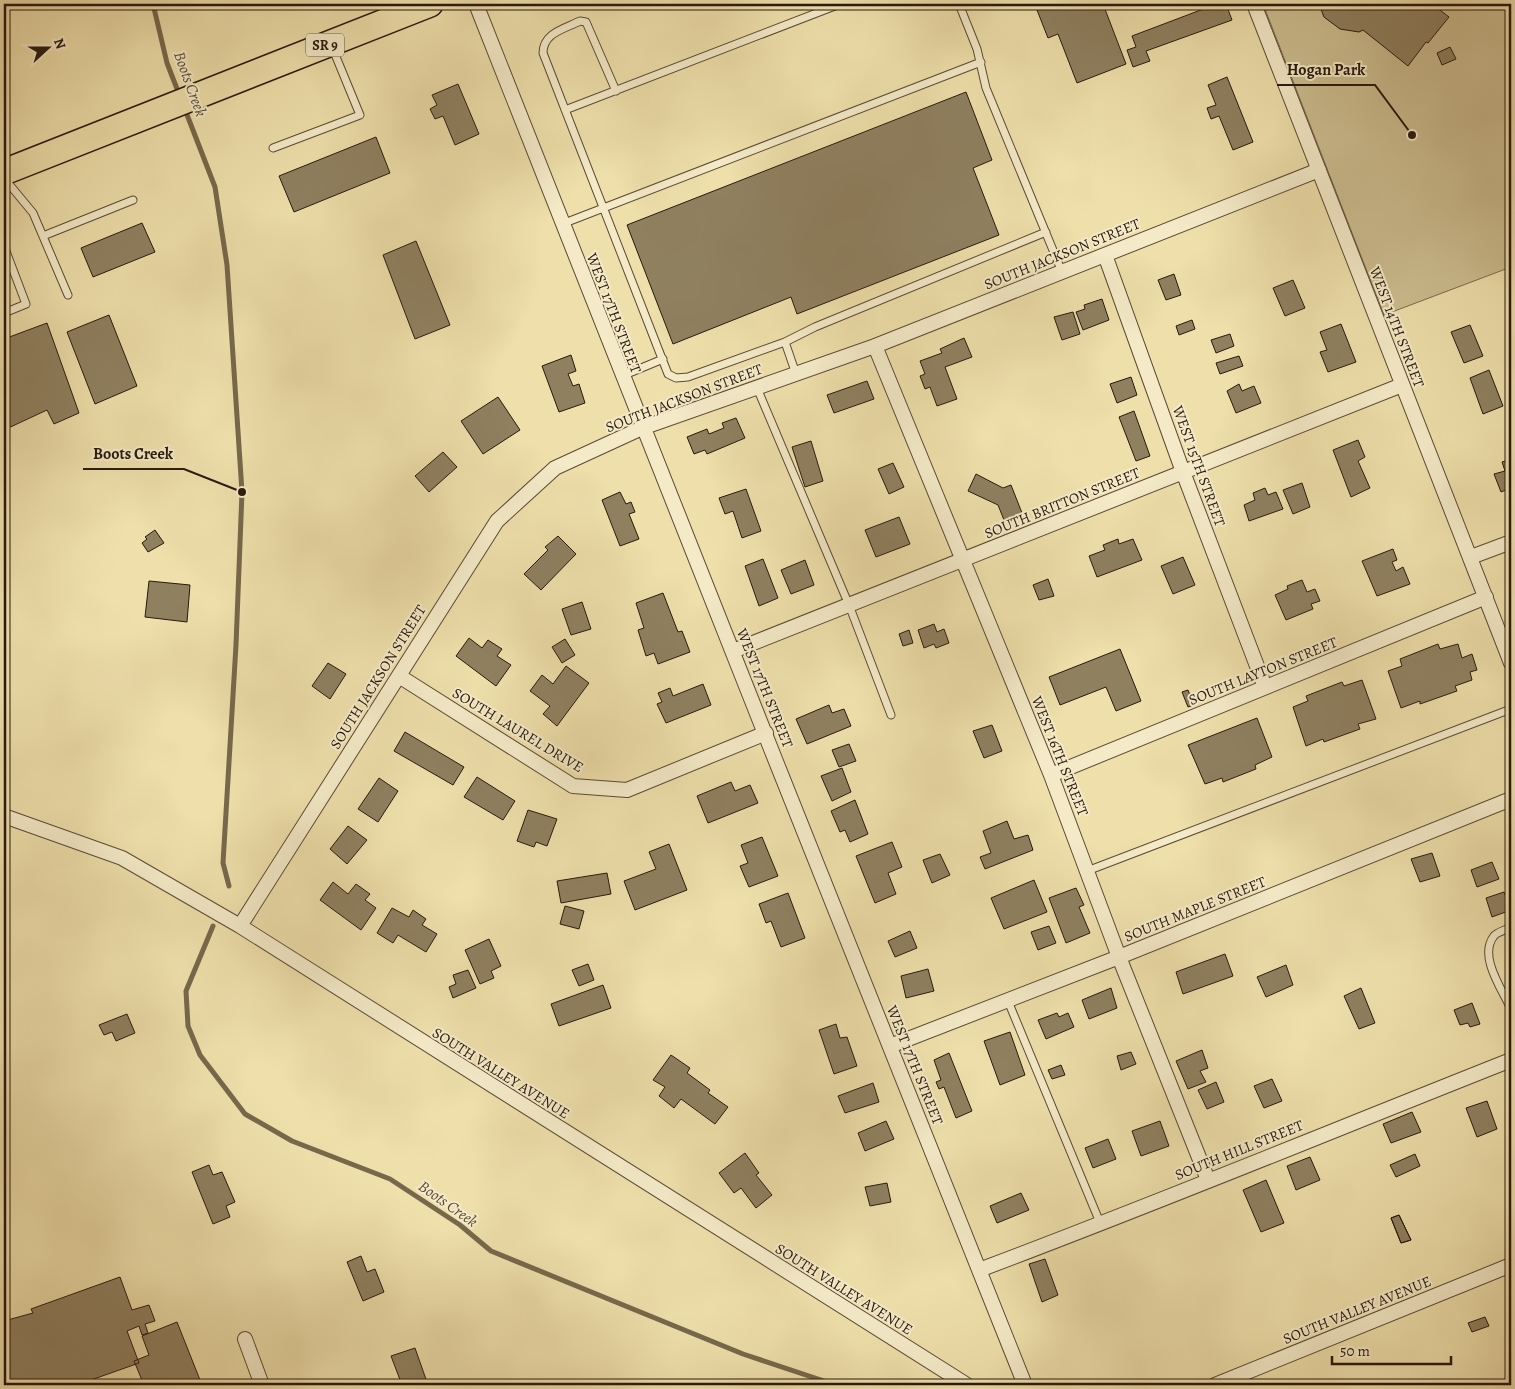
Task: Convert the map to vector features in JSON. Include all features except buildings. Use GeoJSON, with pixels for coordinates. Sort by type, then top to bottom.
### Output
{"type":"FeatureCollection","features":[{"type":"Feature","properties":{"kind":"highway","name":"SR 9"},"geometry":{"type":"LineString","coordinates":[[4,172],[430,4]]}},
{"type":"Feature","properties":{"kind":"street","name":"WEST 17TH STREET"},"geometry":{"type":"LineString","coordinates":[[476,4],[642,428],[766,733],[1025,1385]]}},
{"type":"Feature","properties":{"kind":"street","name":"WEST 14TH STREET"},"geometry":{"type":"LineString","coordinates":[[1254,4],[1511,663]]}},
{"type":"Feature","properties":{"kind":"street","name":"SOUTH JACKSON STREET"},"geometry":{"type":"LineString","coordinates":[[240,926],[497,521],[555,468],[642,428],[875,346],[1319,170]]}},
{"type":"Feature","properties":{"kind":"street","name":"WEST 15TH STREET"},"geometry":{"type":"LineString","coordinates":[[1105,255],[1183,472],[1265,688]]}},
{"type":"Feature","properties":{"kind":"street","name":"WEST 16TH STREET"},"geometry":{"type":"LineString","coordinates":[[875,346],[1051,775],[1119,957],[1208,1180]]}},
{"type":"Feature","properties":{"kind":"street","name":"SOUTH BRITTON STREET"},"geometry":{"type":"LineString","coordinates":[[733,651],[1402,386]]}},
{"type":"Feature","properties":{"kind":"street"},"geometry":{"type":"LineString","coordinates":[[1471,557],[1511,542]]}},
{"type":"Feature","properties":{"kind":"street","name":"SOUTH LAYTON STREET"},"geometry":{"type":"LineString","coordinates":[[1051,775],[1486,597]]}},
{"type":"Feature","properties":{"kind":"street","name":"SOUTH LAUREL DRIVE"},"geometry":{"type":"LineString","coordinates":[[398,676],[573,786],[627,790],[766,733]]}},
{"type":"Feature","properties":{"kind":"street","name":"SOUTH MAPLE STREET"},"geometry":{"type":"LineString","coordinates":[[890,1046],[1119,957],[1511,799]]}},
{"type":"Feature","properties":{"kind":"street","name":"SOUTH VALLEY AVENUE"},"geometry":{"type":"LineString","coordinates":[[4,816],[122,858],[240,926],[967,1385]]}},
{"type":"Feature","properties":{"kind":"street","name":"SOUTH HILL STREET"},"geometry":{"type":"LineString","coordinates":[[979,1270],[1101,1225],[1208,1180],[1511,1060]]}},
{"type":"Feature","properties":{"kind":"street","name":"SOUTH VALLEY AVENUE"},"geometry":{"type":"LineString","coordinates":[[1215,1385],[1511,1265]]}},
{"type":"Feature","properties":{"kind":"street"},"geometry":{"type":"LineString","coordinates":[[245,1339],[262,1385]]}},
{"type":"Feature","properties":{"kind":"lane"},"geometry":{"type":"LineString","coordinates":[[565,110],[840,4]]}},
{"type":"Feature","properties":{"kind":"lane"},"geometry":{"type":"LineString","coordinates":[[959,4],[981,62],[986,88],[1062,272]]}},
{"type":"Feature","properties":{"kind":"lane"},"geometry":{"type":"LineString","coordinates":[[1480,4],[1487,4]]}},
{"type":"Feature","properties":{"kind":"lane"},"geometry":{"type":"LineString","coordinates":[[616,91],[586,22],[580,21],[548,37],[543,43],[543,54],[668,374],[676,378],[688,377],[785,342],[815,327],[1046,232]]}},
{"type":"Feature","properties":{"kind":"lane"},"geometry":{"type":"LineString","coordinates":[[273,148],[360,115],[330,42]]}},
{"type":"Feature","properties":{"kind":"lane"},"geometry":{"type":"LineString","coordinates":[[562,224],[981,62]]}},
{"type":"Feature","properties":{"kind":"lane"},"geometry":{"type":"LineString","coordinates":[[4,178],[33,213],[68,295]]}},
{"type":"Feature","properties":{"kind":"lane"},"geometry":{"type":"LineString","coordinates":[[43,236],[133,200]]}},
{"type":"Feature","properties":{"kind":"lane"},"geometry":{"type":"LineString","coordinates":[[4,246],[26,304],[4,313]]}},
{"type":"Feature","properties":{"kind":"lane"},"geometry":{"type":"LineString","coordinates":[[785,342],[796,374]]}},
{"type":"Feature","properties":{"kind":"lane"},"geometry":{"type":"LineString","coordinates":[[622,376],[663,359]]}},
{"type":"Feature","properties":{"kind":"lane"},"geometry":{"type":"LineString","coordinates":[[757,388],[849,605],[891,715]]}},
{"type":"Feature","properties":{"kind":"lane"},"geometry":{"type":"LineString","coordinates":[[1087,872],[1511,709]]}},
{"type":"Feature","properties":{"kind":"lane"},"geometry":{"type":"LineString","coordinates":[[1511,927],[1495,934],[1487,948],[1489,959],[1511,1009]]}},
{"type":"Feature","properties":{"kind":"lane"},"geometry":{"type":"LineString","coordinates":[[1008,1001],[1101,1225]]}},
{"type":"Feature","properties":{"kind":"shaded area"},"geometry":{"type":"Polygon","coordinates":[[[1263,4],[1511,4],[1511,267],[1384,315],[1263,4]]]}},
{"type":"Feature","properties":{"kind":"waterway","name":"Boots Creek"},"geometry":{"type":"LineString","coordinates":[[153,4],[167,63],[179,94]]}},
{"type":"Feature","properties":{"kind":"waterway","name":"Boots Creek"},"geometry":{"type":"LineString","coordinates":[[184,107],[215,187],[227,265],[242,492],[236,645],[223,863],[229,886]]}},
{"type":"Feature","properties":{"kind":"waterway","name":"Boots Creek"},"geometry":{"type":"LineString","coordinates":[[213,926],[186,991],[188,1026],[200,1055],[245,1114],[292,1141],[390,1179],[460,1225],[491,1251],[743,1354],[836,1385]]}},
{"type":"Feature","properties":{"kind":"place","name":"Hogan Park"},"geometry":{"type":"Point","coordinates":[1412,135]}},
{"type":"Feature","properties":{"kind":"place","name":"Boots Creek"},"geometry":{"type":"Point","coordinates":[242,492]}}]}
